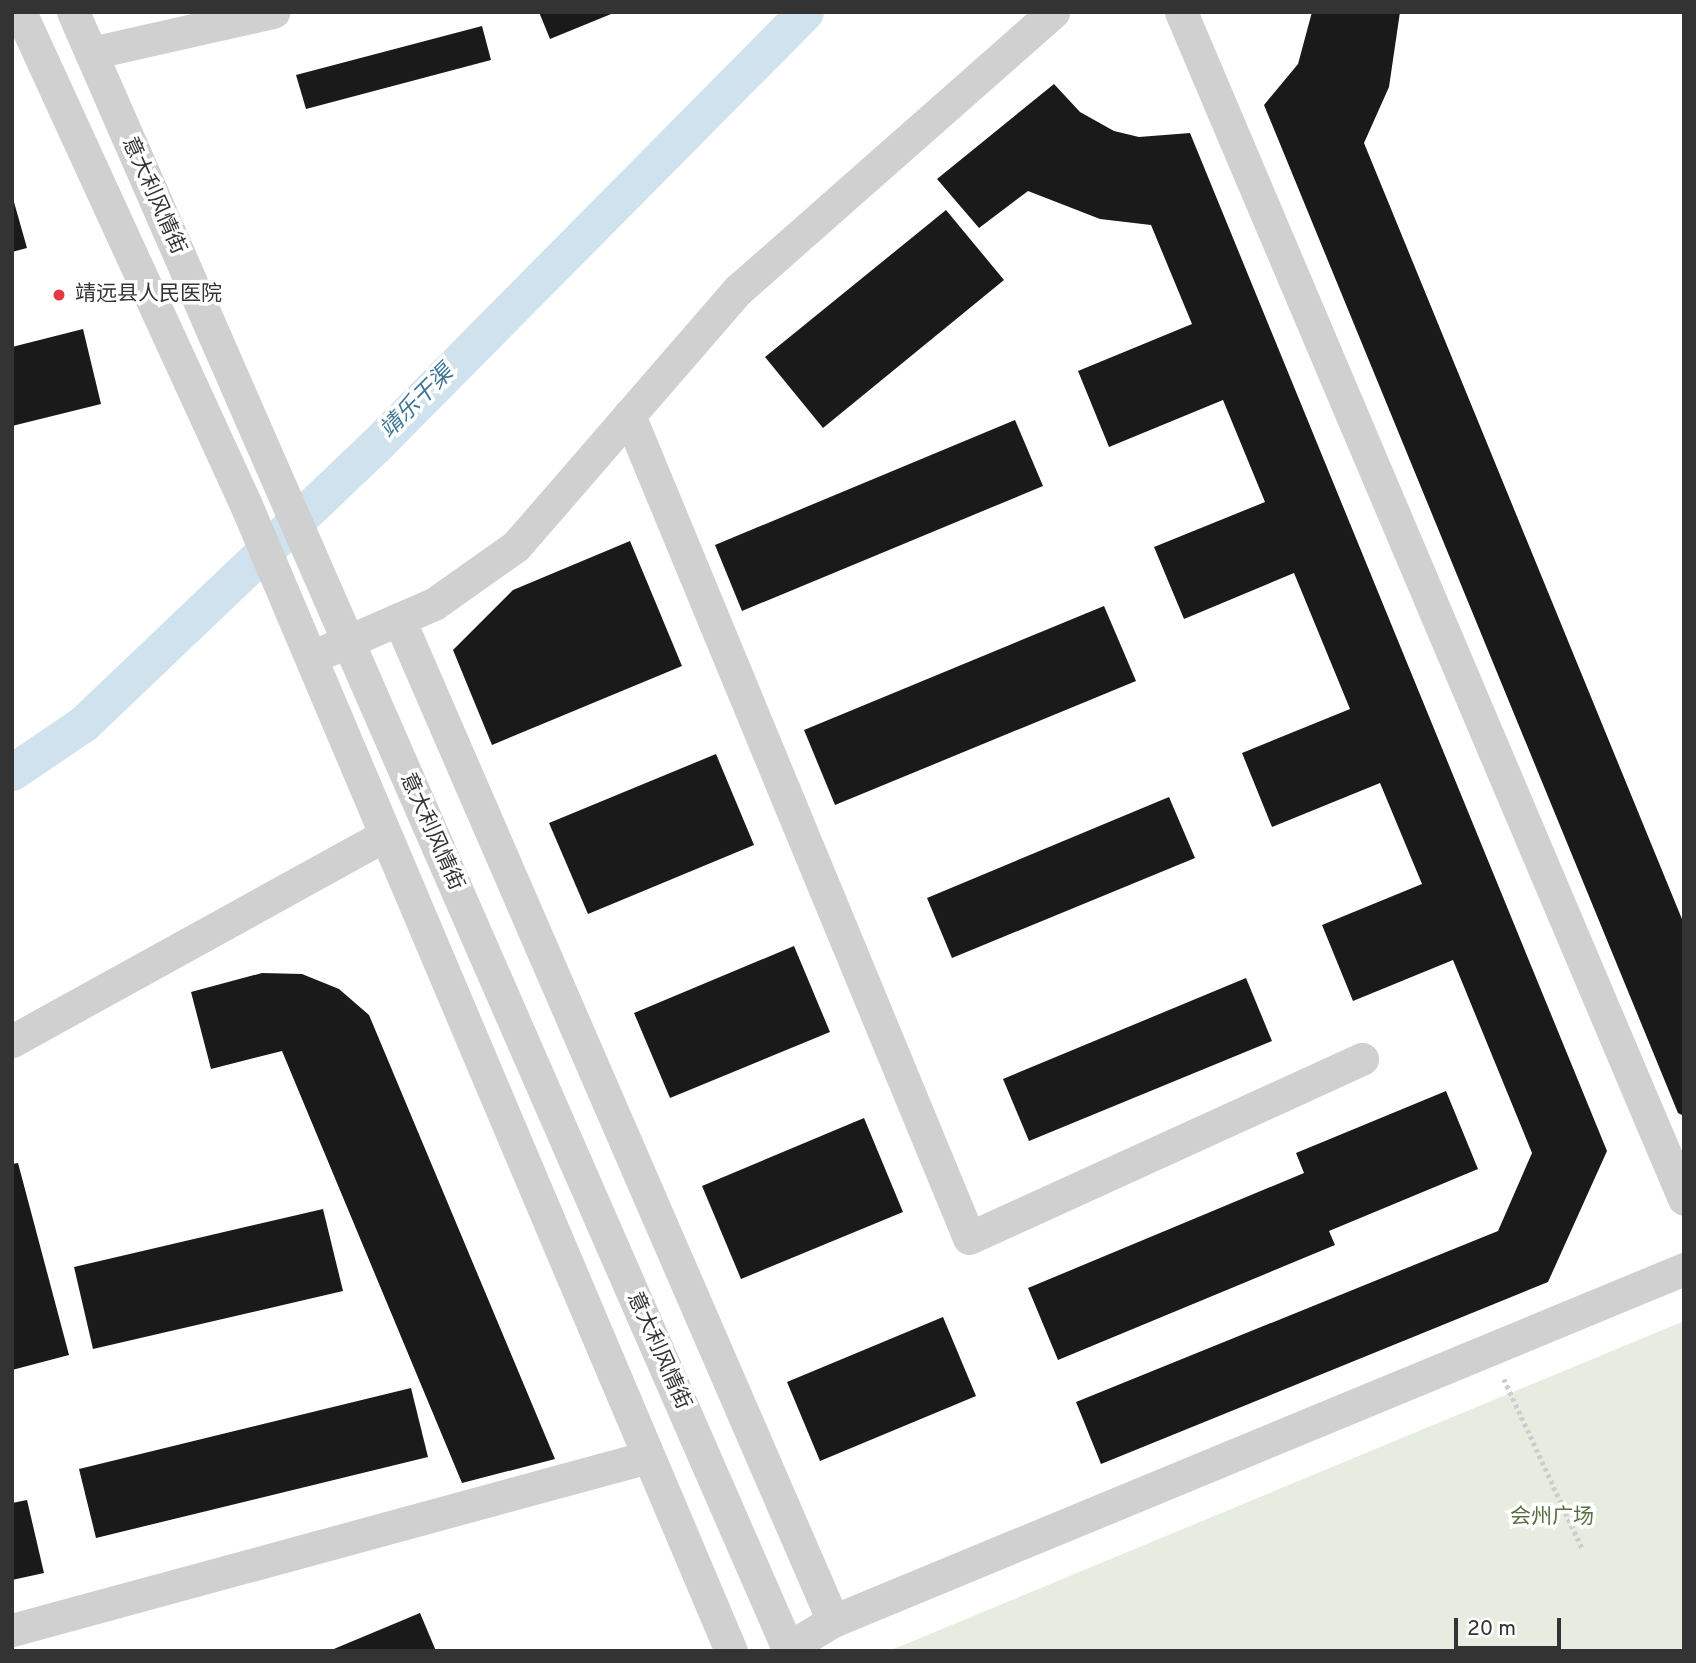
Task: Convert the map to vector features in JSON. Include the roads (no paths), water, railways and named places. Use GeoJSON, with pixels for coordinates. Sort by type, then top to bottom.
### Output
{"type":"FeatureCollection","features":[{"type":"Feature","properties":{"kind":"street","name":"意大利风情街"},"geometry":{"type":"LineString","coordinates":[[73,12],[788,1649]]}},
{"type":"Feature","properties":{"kind":"street"},"geometry":{"type":"LineString","coordinates":[[91,53],[272,12]]}},
{"type":"Feature","properties":{"kind":"street"},"geometry":{"type":"LineString","coordinates":[[310,658],[434,604],[516,546],[739,289],[1053,12]]}},
{"type":"Feature","properties":{"kind":"street"},"geometry":{"type":"LineString","coordinates":[[1181,12],[1684,1199]]}},
{"type":"Feature","properties":{"kind":"street","name":"意大利风情街"},"geometry":{"type":"LineString","coordinates":[[21,16],[246,505],[730,1651]]}},
{"type":"Feature","properties":{"kind":"street"},"geometry":{"type":"LineString","coordinates":[[629,415],[970,1238],[1362,1059]]}},
{"type":"Feature","properties":{"kind":"street"},"geometry":{"type":"LineString","coordinates":[[399,619],[832,1621]]}},
{"type":"Feature","properties":{"kind":"street"},"geometry":{"type":"LineString","coordinates":[[12,1041],[385,835]]}},
{"type":"Feature","properties":{"kind":"street"},"geometry":{"type":"LineString","coordinates":[[788,1649],[832,1621],[1684,1269]]}},
{"type":"Feature","properties":{"kind":"street"},"geometry":{"type":"LineString","coordinates":[[12,1630],[648,1457]]}},
{"type":"Feature","properties":{"kind":"waterway","name":"靖乐干渠"},"geometry":{"type":"LineString","coordinates":[[12,772],[83,724],[375,446],[805,12]]}},
{"type":"Feature","properties":{"kind":"place","name":"靖远县人民医院"},"geometry":{"type":"Point","coordinates":[59,295]}},
{"type":"Feature","properties":{"kind":"park label","name":"会州广场"},"geometry":{"type":"Point","coordinates":[1552,1518]}}]}
